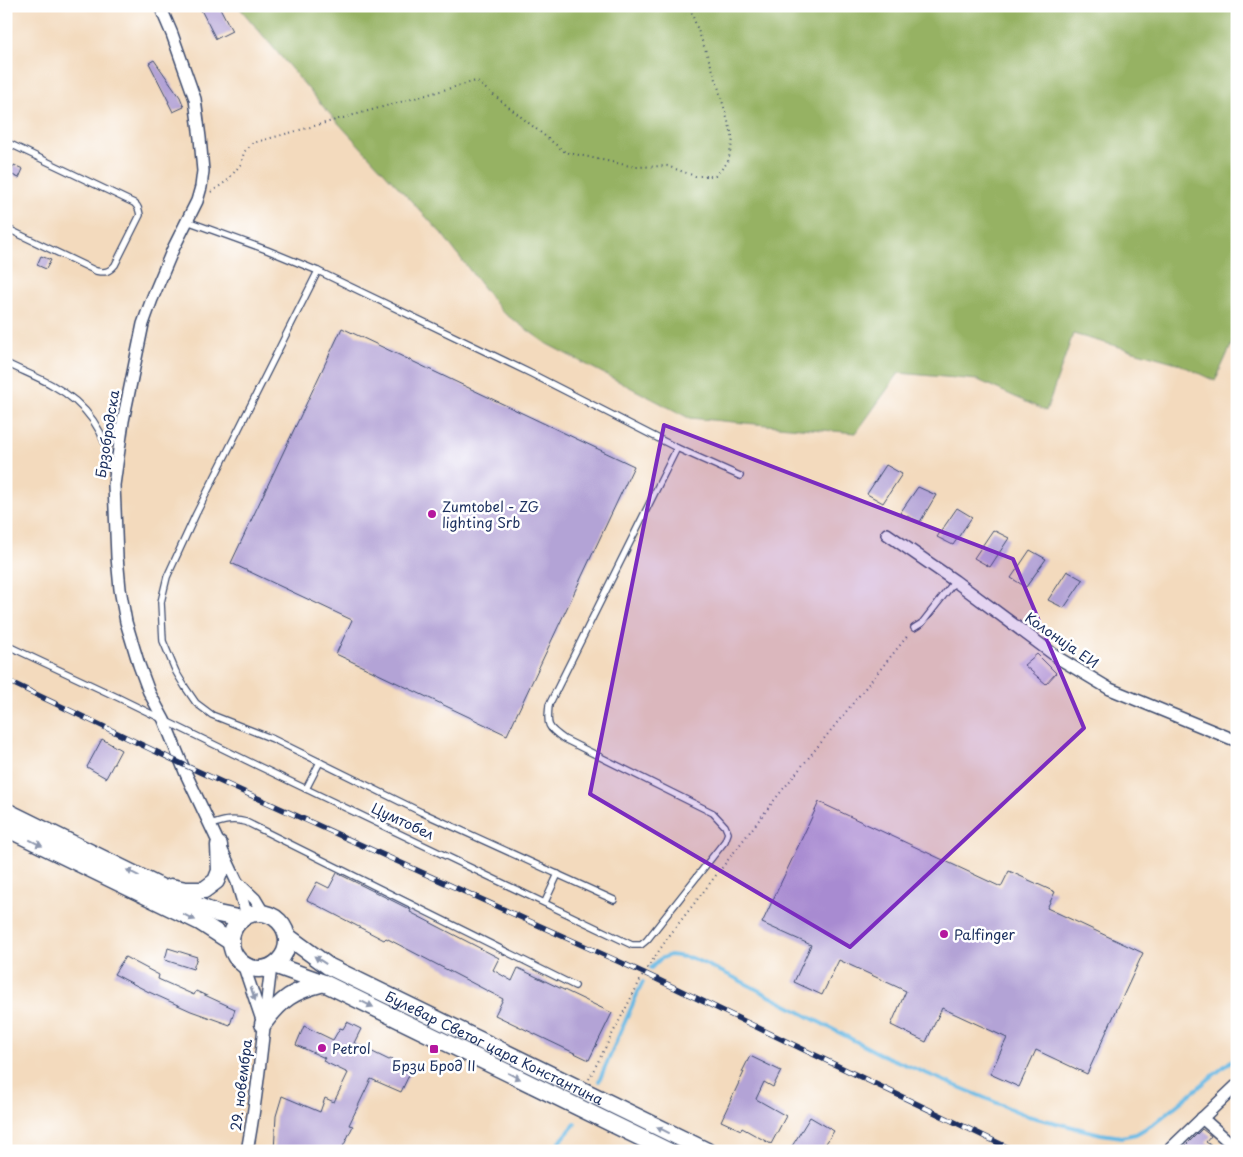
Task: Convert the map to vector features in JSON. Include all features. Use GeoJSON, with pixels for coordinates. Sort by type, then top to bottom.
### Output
{"type":"FeatureCollection","features":[{"type":"Feature","properties":{"kind":"main road"},"geometry":{"type":"LineString","coordinates":[[6,811],[204,908],[218,914],[245,918]]}},
{"type":"Feature","properties":{"kind":"main road"},"geometry":{"type":"LineString","coordinates":[[6,828],[200,922],[231,942]]}},
{"type":"Feature","properties":{"kind":"main road"},"geometry":{"type":"LineString","coordinates":[[152,883],[186,890],[204,890],[216,882],[220,871],[220,845]]}},
{"type":"Feature","properties":{"kind":"main road"},"geometry":{"type":"LineString","coordinates":[[253,914],[264,914],[281,924],[287,936],[287,943],[283,955],[273,966],[260,969],[248,967],[236,957],[231,942],[234,929],[245,918],[253,914]]}},
{"type":"Feature","properties":{"kind":"main road","name":"Булевар Светог цара Константина"},"geometry":{"type":"LineString","coordinates":[[287,936],[328,966],[707,1151]]}},
{"type":"Feature","properties":{"kind":"main road","name":"Булевар Светог цара Константина"},"geometry":{"type":"LineString","coordinates":[[273,966],[324,983],[668,1151]]}},
{"type":"Feature","properties":{"kind":"main road"},"geometry":{"type":"LineString","coordinates":[[263,1024],[274,1010],[288,998],[304,988],[324,983]]}},
{"type":"Feature","properties":{"kind":"street","name":"Брзобродска"},"geometry":{"type":"LineString","coordinates":[[160,6],[195,99],[203,171],[197,201],[173,249],[143,324],[123,421],[114,485],[120,589],[126,622],[146,683],[237,882]]}},
{"type":"Feature","properties":{"kind":"street","name":"Колонија ЕИ"},"geometry":{"type":"LineString","coordinates":[[887,534],[955,581],[1060,659],[1110,690],[1237,741]]}},
{"type":"Feature","properties":{"kind":"street"},"geometry":{"type":"LineString","coordinates":[[237,882],[255,899],[264,914]]}},
{"type":"Feature","properties":{"kind":"street"},"geometry":{"type":"LineString","coordinates":[[237,882],[245,918]]}},
{"type":"Feature","properties":{"kind":"street","name":"29. новембра"},"geometry":{"type":"LineString","coordinates":[[243,964],[263,1024]]}},
{"type":"Feature","properties":{"kind":"street","name":"29. новембра"},"geometry":{"type":"LineString","coordinates":[[247,1151],[260,1063],[263,1024],[273,966]]}},
{"type":"Feature","properties":{"kind":"street"},"geometry":{"type":"LineString","coordinates":[[1168,1151],[1237,1085]]}},
{"type":"Feature","properties":{"kind":"street"},"geometry":{"type":"LineString","coordinates":[[1202,1118],[1237,1149]]}},
{"type":"Feature","properties":{"kind":"lane"},"geometry":{"type":"LineString","coordinates":[[6,142],[134,203],[140,210],[138,219],[115,265],[108,272],[96,270],[6,228]]}},
{"type":"Feature","properties":{"kind":"lane"},"geometry":{"type":"LineString","coordinates":[[187,221],[318,271],[532,374],[677,448],[740,476]]}},
{"type":"Feature","properties":{"kind":"lane"},"geometry":{"type":"LineString","coordinates":[[318,271],[167,577],[161,602],[163,641],[176,672],[196,703],[212,715],[273,739],[422,812],[614,900]]}},
{"type":"Feature","properties":{"kind":"lane"},"geometry":{"type":"LineString","coordinates":[[6,364],[53,385],[84,409],[104,439],[114,485]]}},
{"type":"Feature","properties":{"kind":"lane","name":"Цумтобел"},"geometry":{"type":"LineString","coordinates":[[6,645],[632,945],[641,945],[647,940],[725,841],[728,833],[725,826],[708,810],[564,739],[550,730],[548,721],[549,705],[677,448]]}},
{"type":"Feature","properties":{"kind":"lane"},"geometry":{"type":"LineString","coordinates":[[914,628],[922,623],[955,581]]}},
{"type":"Feature","properties":{"kind":"lane"},"geometry":{"type":"LineString","coordinates":[[306,789],[320,762]]}},
{"type":"Feature","properties":{"kind":"lane"},"geometry":{"type":"LineString","coordinates":[[210,825],[229,820],[246,822],[575,986]]}},
{"type":"Feature","properties":{"kind":"lane"},"geometry":{"type":"LineString","coordinates":[[545,902],[558,874]]}},
{"type":"Feature","properties":{"kind":"path"},"geometry":{"type":"LineString","coordinates":[[197,201],[227,181],[241,164],[244,152],[253,143],[476,81],[565,152],[635,167],[666,166],[695,176],[715,176],[728,162],[733,139],[715,76],[689,6]]}},
{"type":"Feature","properties":{"kind":"path"},"geometry":{"type":"LineString","coordinates":[[583,1091],[644,974],[669,936],[776,798],[914,628]]}},
{"type":"Feature","properties":{"kind":"highlighted area"},"geometry":{"type":"Polygon","coordinates":[[[664,425],[1013,559],[1084,728],[850,947],[590,794],[664,425]]]}},
{"type":"Feature","properties":{"kind":"green space"},"geometry":{"type":"Polygon","coordinates":[[[238,6],[1237,6],[1237,337],[1235,337],[1215,381],[1177,363],[1073,334],[1046,411],[978,380],[899,373],[856,433],[689,418],[547,344],[501,311],[442,234],[327,111],[238,6]]]}},
{"type":"Feature","properties":{"kind":"building"},"geometry":{"type":"Polygon","coordinates":[[[199,6],[219,6],[232,31],[216,39],[199,6]]]}},
{"type":"Feature","properties":{"kind":"building"},"geometry":{"type":"Polygon","coordinates":[[[154,60],[180,97],[184,107],[173,112],[149,63],[154,60]]]}},
{"type":"Feature","properties":{"kind":"building"},"geometry":{"type":"Polygon","coordinates":[[[14,165],[23,169],[19,178],[10,174],[14,165]]]}},
{"type":"Feature","properties":{"kind":"building"},"geometry":{"type":"Polygon","coordinates":[[[41,256],[51,260],[46,269],[37,265],[41,256]]]}},
{"type":"Feature","properties":{"kind":"building","name":"Zumtobel - ZG lighting Srb"},"geometry":{"type":"Polygon","coordinates":[[[342,328],[634,466],[507,735],[336,654],[352,620],[231,563],[342,328]]]}},
{"type":"Feature","properties":{"kind":"building"},"geometry":{"type":"Polygon","coordinates":[[[886,465],[902,474],[883,503],[867,494],[886,465]]]}},
{"type":"Feature","properties":{"kind":"building"},"geometry":{"type":"Polygon","coordinates":[[[918,487],[936,495],[920,522],[900,513],[918,487]]]}},
{"type":"Feature","properties":{"kind":"building"},"geometry":{"type":"Polygon","coordinates":[[[957,508],[972,517],[953,545],[937,537],[957,508]]]}},
{"type":"Feature","properties":{"kind":"building"},"geometry":{"type":"Polygon","coordinates":[[[993,530],[1009,538],[990,567],[974,558],[993,530]]]}},
{"type":"Feature","properties":{"kind":"building"},"geometry":{"type":"Polygon","coordinates":[[[1030,550],[1046,559],[1026,587],[1011,578],[1030,550]]]}},
{"type":"Feature","properties":{"kind":"building"},"geometry":{"type":"Polygon","coordinates":[[[1067,571],[1083,580],[1064,608],[1048,600],[1067,571]]]}},
{"type":"Feature","properties":{"kind":"building"},"geometry":{"type":"Polygon","coordinates":[[[1037,654],[1056,673],[1046,684],[1024,665],[1037,654]]]}},
{"type":"Feature","properties":{"kind":"building"},"geometry":{"type":"Polygon","coordinates":[[[102,739],[121,750],[106,778],[87,767],[102,739]]]}},
{"type":"Feature","properties":{"kind":"building","name":"Palfinger"},"geometry":{"type":"Polygon","coordinates":[[[819,802],[1001,887],[1009,871],[1055,892],[1047,908],[1143,953],[1087,1074],[1036,1050],[1019,1087],[990,1074],[1007,1038],[942,1008],[926,1042],[891,1025],[906,991],[839,960],[822,995],[794,982],[811,945],[762,923],[819,802]]]}},
{"type":"Feature","properties":{"kind":"building"},"geometry":{"type":"Polygon","coordinates":[[[337,873],[411,910],[410,912],[499,958],[493,970],[512,981],[518,968],[612,1013],[589,1060],[495,1015],[503,999],[386,938],[384,940],[307,900],[317,882],[329,888],[337,873]]]}},
{"type":"Feature","properties":{"kind":"building"},"geometry":{"type":"Polygon","coordinates":[[[168,948],[197,957],[193,969],[165,960],[168,948]]]}},
{"type":"Feature","properties":{"kind":"building"},"geometry":{"type":"Polygon","coordinates":[[[125,957],[159,975],[158,979],[194,995],[196,991],[235,1009],[230,1025],[191,1011],[114,974],[125,957]]]}},
{"type":"Feature","properties":{"kind":"building"},"geometry":{"type":"Polygon","coordinates":[[[347,1022],[361,1029],[354,1043],[412,1069],[401,1092],[371,1079],[349,1125],[353,1126],[341,1151],[274,1151],[276,1116],[282,1096],[320,1112],[325,1098],[334,1102],[348,1073],[323,1061],[325,1058],[296,1045],[304,1026],[333,1040],[340,1028],[343,1029],[347,1022]]]}},
{"type":"Feature","properties":{"kind":"building"},"geometry":{"type":"Polygon","coordinates":[[[750,1056],[781,1071],[773,1087],[764,1082],[756,1099],[786,1116],[771,1144],[742,1128],[741,1130],[721,1121],[750,1056]]]}},
{"type":"Feature","properties":{"kind":"building"},"geometry":{"type":"Polygon","coordinates":[[[810,1117],[834,1131],[821,1151],[789,1151],[810,1117]]]}},
{"type":"Feature","properties":{"kind":"building"},"geometry":{"type":"Polygon","coordinates":[[[1202,1129],[1211,1136],[1206,1142],[1219,1151],[1180,1151],[1202,1129]]]}},
{"type":"Feature","properties":{"kind":"waterway"},"geometry":{"type":"LineString","coordinates":[[651,968],[660,959],[670,955],[692,958],[733,977],[880,1054],[1028,1116],[1101,1134],[1122,1137],[1136,1134],[1155,1123],[1237,1056]]}},
{"type":"Feature","properties":{"kind":"waterway"},"geometry":{"type":"LineString","coordinates":[[599,1081],[643,982]]}},
{"type":"Feature","properties":{"kind":"waterway"},"geometry":{"type":"LineString","coordinates":[[552,1151],[575,1124]]}},
{"type":"Feature","properties":{"kind":"railway"},"geometry":{"type":"LineString","coordinates":[[6,680],[182,764],[644,973],[1015,1151]]}},
{"type":"Feature","properties":{"kind":"place","name":"Zumtobel - ZG lighting Srb"},"geometry":{"type":"Point","coordinates":[432,514]}},
{"type":"Feature","properties":{"kind":"place","name":"Palfinger"},"geometry":{"type":"Point","coordinates":[944,934]}},
{"type":"Feature","properties":{"kind":"place","name":"Petrol"},"geometry":{"type":"Point","coordinates":[322,1048]}},
{"type":"Feature","properties":{"kind":"place","name":"Брзи Брод II"},"geometry":{"type":"Point","coordinates":[434,1049]}}]}
